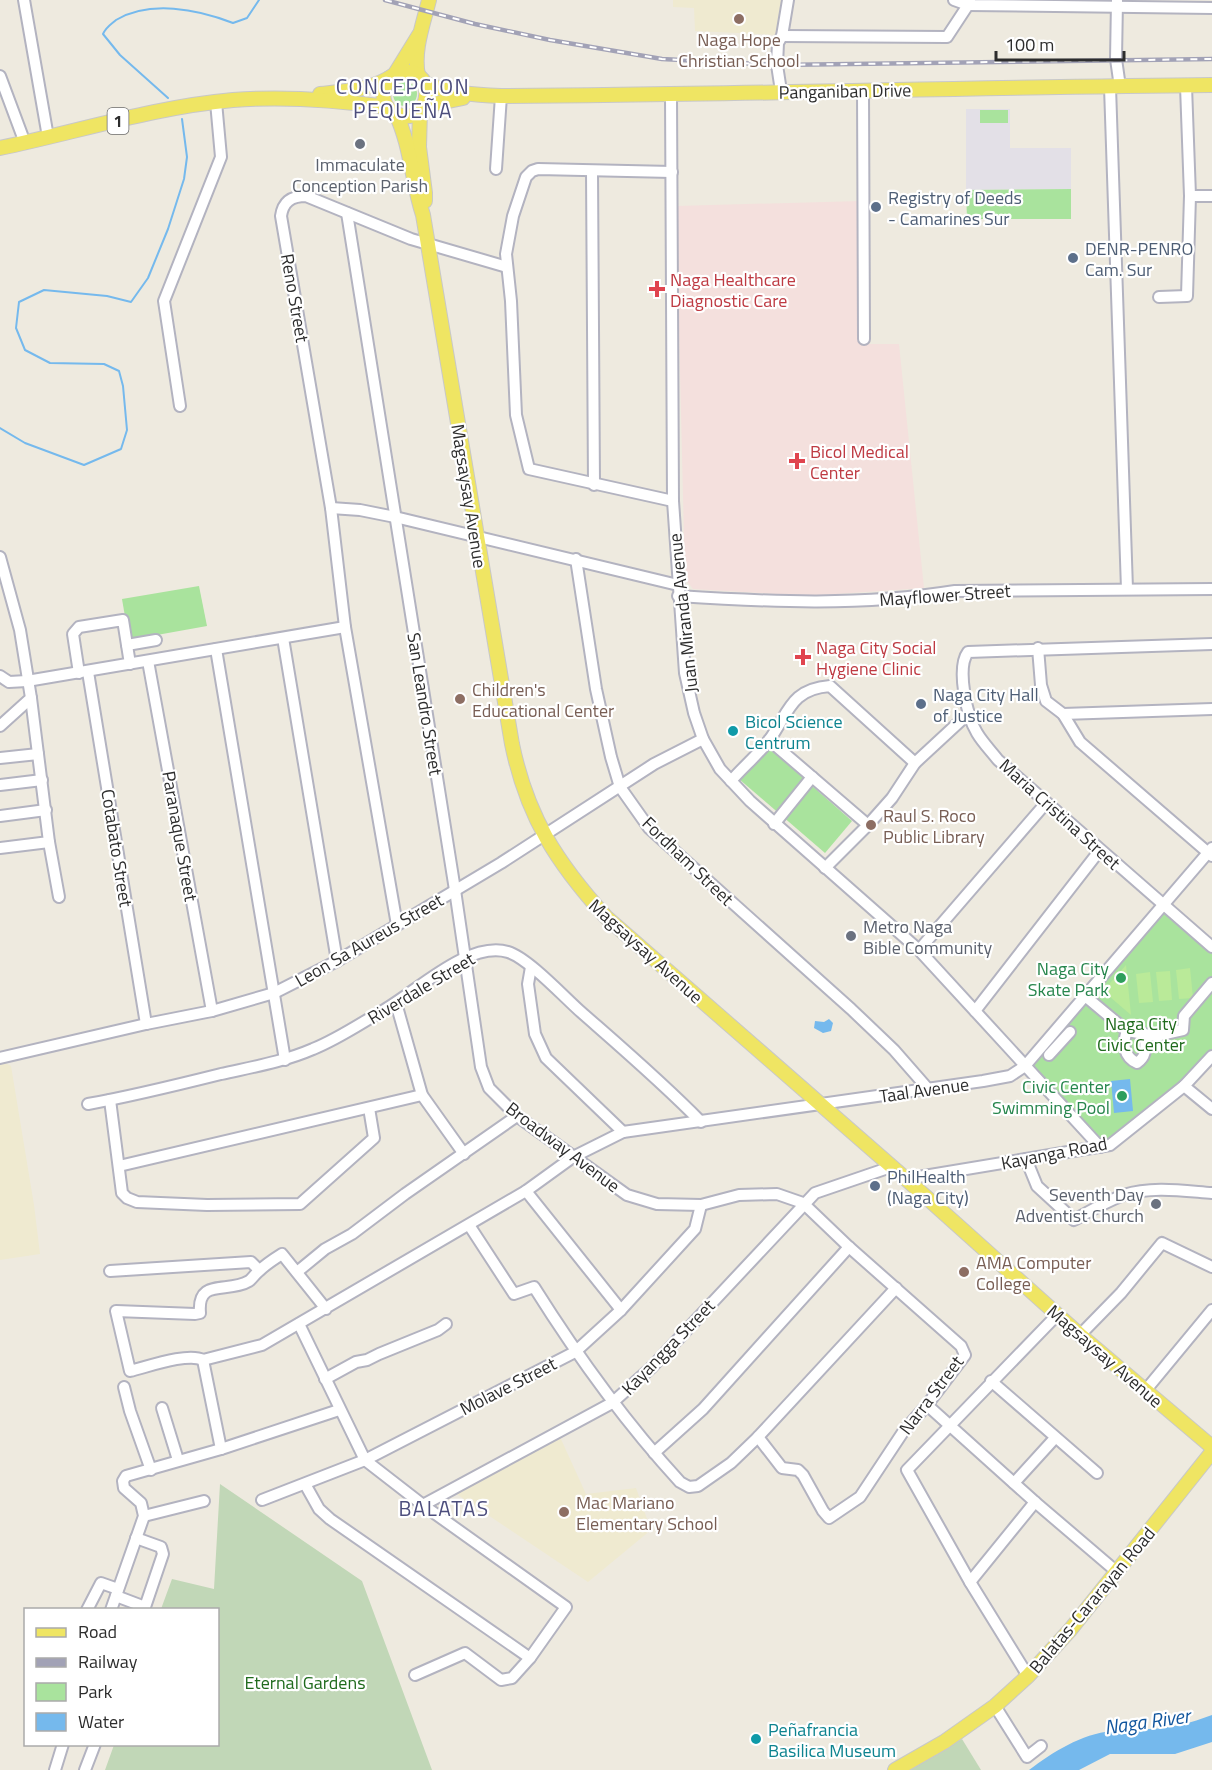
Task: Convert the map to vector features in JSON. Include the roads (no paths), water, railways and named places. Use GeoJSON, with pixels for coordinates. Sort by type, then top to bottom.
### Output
{"type":"FeatureCollection","features":[{"type":"Feature","properties":{"kind":"main road"},"geometry":{"type":"LineString","coordinates":[[422,108],[427,94],[416,66],[419,35],[427,0]]}},
{"type":"Feature","properties":{"kind":"main road"},"geometry":{"type":"LineString","coordinates":[[392,111],[384,102],[383,90],[419,35]]}},
{"type":"Feature","properties":{"kind":"main road","name":"1"},"geometry":{"type":"LineString","coordinates":[[0,148],[188,106],[216,102],[282,99],[358,90],[407,72],[421,79]]}},
{"type":"Feature","properties":{"kind":"main road","name":"Panganiban Drive"},"geometry":{"type":"LineString","coordinates":[[421,79],[447,91],[478,96]]}},
{"type":"Feature","properties":{"kind":"main road","name":"Panganiban Drive"},"geometry":{"type":"LineString","coordinates":[[422,108],[446,100],[478,96],[670,95],[1212,85]]}},
{"type":"Feature","properties":{"kind":"main road","name":"1"},"geometry":{"type":"LineString","coordinates":[[282,99],[358,103],[409,116],[422,108]]}},
{"type":"Feature","properties":{"kind":"main road","name":"Magsaysay Avenue"},"geometry":{"type":"LineString","coordinates":[[422,108],[419,147],[425,193],[423,215]]}},
{"type":"Feature","properties":{"kind":"main road","name":"Magsaysay Avenue"},"geometry":{"type":"LineString","coordinates":[[392,111],[408,146],[423,215],[518,774],[543,835],[569,875],[606,917],[906,1179],[1080,1335],[1212,1447]]}},
{"type":"Feature","properties":{"kind":"main road","name":"Balatas-Cararayan Road"},"geometry":{"type":"LineString","coordinates":[[895,1770],[944,1742],[995,1706],[1028,1676],[1070,1630],[1212,1452]]}},
{"type":"Feature","properties":{"kind":"street"},"geometry":{"type":"LineString","coordinates":[[24,0],[48,137]]}},
{"type":"Feature","properties":{"kind":"street"},"geometry":{"type":"LineString","coordinates":[[781,92],[777,65],[778,43],[782,36],[788,0]]}},
{"type":"Feature","properties":{"kind":"street"},"geometry":{"type":"LineString","coordinates":[[954,0],[969,3],[1184,3],[1212,8]]}},
{"type":"Feature","properties":{"kind":"street"},"geometry":{"type":"LineString","coordinates":[[782,36],[947,37],[969,3]]}},
{"type":"Feature","properties":{"kind":"street"},"geometry":{"type":"LineString","coordinates":[[1117,3],[1115,87],[1127,589]]}},
{"type":"Feature","properties":{"kind":"street"},"geometry":{"type":"LineString","coordinates":[[0,76],[25,143]]}},
{"type":"Feature","properties":{"kind":"street"},"geometry":{"type":"LineString","coordinates":[[1159,297],[1187,296],[1190,196],[1186,86]]}},
{"type":"Feature","properties":{"kind":"street"},"geometry":{"type":"LineString","coordinates":[[863,90],[864,339]]}},
{"type":"Feature","properties":{"kind":"street","name":"Juan Miranda Avenue"},"geometry":{"type":"LineString","coordinates":[[670,95],[673,501],[685,673],[694,713],[703,739],[720,769],[731,781],[774,824],[919,950],[1100,1147]]}},
{"type":"Feature","properties":{"kind":"street"},"geometry":{"type":"LineString","coordinates":[[496,169],[501,96]]}},
{"type":"Feature","properties":{"kind":"street"},"geometry":{"type":"LineString","coordinates":[[180,406],[164,301],[221,157],[216,102]]}},
{"type":"Feature","properties":{"kind":"street"},"geometry":{"type":"LineString","coordinates":[[672,172],[538,169],[532,171],[526,177],[513,216],[506,254],[512,302],[516,415],[529,469],[673,501]]}},
{"type":"Feature","properties":{"kind":"street"},"geometry":{"type":"LineString","coordinates":[[592,171],[594,485]]}},
{"type":"Feature","properties":{"kind":"street","name":"Reno Street"},"geometry":{"type":"LineString","coordinates":[[397,925],[345,627],[331,508],[281,216],[282,206],[290,199],[306,196],[411,238],[507,267]]}},
{"type":"Feature","properties":{"kind":"street"},"geometry":{"type":"LineString","coordinates":[[1190,196],[1212,196]]}},
{"type":"Feature","properties":{"kind":"street"},"geometry":{"type":"LineString","coordinates":[[347,213],[395,517]]}},
{"type":"Feature","properties":{"kind":"street","name":"Mayflower Street"},"geometry":{"type":"LineString","coordinates":[[331,508],[360,510],[476,535],[576,559],[678,591],[771,602],[841,602],[926,596],[955,591],[1212,589]]}},
{"type":"Feature","properties":{"kind":"street","name":"San Leandro Street"},"geometry":{"type":"LineString","coordinates":[[395,517],[455,890]]}},
{"type":"Feature","properties":{"kind":"street"},"geometry":{"type":"LineString","coordinates":[[0,557],[20,630],[49,842],[59,897]]}},
{"type":"Feature","properties":{"kind":"street","name":"Fordham Street"},"geometry":{"type":"LineString","coordinates":[[576,559],[596,689],[620,787],[649,828],[860,1017],[894,1050],[929,1090]]}},
{"type":"Feature","properties":{"kind":"street","name":"Cotabato Street"},"geometry":{"type":"LineString","coordinates":[[127,645],[123,620],[79,627],[73,633],[83,673],[146,1024]]}},
{"type":"Feature","properties":{"kind":"street"},"geometry":{"type":"LineString","coordinates":[[0,676],[9,682],[27,681],[345,627]]}},
{"type":"Feature","properties":{"kind":"street"},"geometry":{"type":"LineString","coordinates":[[283,638],[337,961]]}},
{"type":"Feature","properties":{"kind":"street"},"geometry":{"type":"LineString","coordinates":[[130,664],[127,645],[156,640]]}},
{"type":"Feature","properties":{"kind":"street"},"geometry":{"type":"LineString","coordinates":[[1211,852],[1080,742],[1063,714],[1046,701],[1041,685],[1038,648],[1212,644]]}},
{"type":"Feature","properties":{"kind":"street","name":"Maria Cristina Street"},"geometry":{"type":"LineString","coordinates":[[1038,648],[968,652],[964,657],[963,674],[969,713],[977,733],[998,760],[1212,947]]}},
{"type":"Feature","properties":{"kind":"street"},"geometry":{"type":"LineString","coordinates":[[216,649],[285,1060]]}},
{"type":"Feature","properties":{"kind":"street","name":"Paranaque Street"},"geometry":{"type":"LineString","coordinates":[[148,661],[212,1011]]}},
{"type":"Feature","properties":{"kind":"street"},"geometry":{"type":"LineString","coordinates":[[731,781],[769,740],[785,712],[803,693],[813,687],[830,686],[915,763]]}},
{"type":"Feature","properties":{"kind":"street"},"geometry":{"type":"LineString","coordinates":[[0,726],[31,698]]}},
{"type":"Feature","properties":{"kind":"street"},"geometry":{"type":"LineString","coordinates":[[1063,714],[1212,709]]}},
{"type":"Feature","properties":{"kind":"street"},"geometry":{"type":"LineString","coordinates":[[825,868],[892,798],[915,763],[969,713]]}},
{"type":"Feature","properties":{"kind":"street","name":"Leon Sa Aureus Street"},"geometry":{"type":"LineString","coordinates":[[0,1058],[212,1011],[274,993],[337,961],[455,890],[654,764],[703,739]]}},
{"type":"Feature","properties":{"kind":"street"},"geometry":{"type":"LineString","coordinates":[[769,740],[868,825]]}},
{"type":"Feature","properties":{"kind":"street"},"geometry":{"type":"LineString","coordinates":[[0,758],[38,754]]}},
{"type":"Feature","properties":{"kind":"street"},"geometry":{"type":"LineString","coordinates":[[774,824],[812,777]]}},
{"type":"Feature","properties":{"kind":"street"},"geometry":{"type":"LineString","coordinates":[[0,785],[42,780]]}},
{"type":"Feature","properties":{"kind":"street"},"geometry":{"type":"LineString","coordinates":[[919,950],[1046,803]]}},
{"type":"Feature","properties":{"kind":"street"},"geometry":{"type":"LineString","coordinates":[[0,816],[46,810]]}},
{"type":"Feature","properties":{"kind":"street"},"geometry":{"type":"LineString","coordinates":[[0,848],[49,842]]}},
{"type":"Feature","properties":{"kind":"street"},"geometry":{"type":"LineString","coordinates":[[975,1011],[1100,850]]}},
{"type":"Feature","properties":{"kind":"street","name":"Taal Avenue"},"geometry":{"type":"LineString","coordinates":[[260,1270],[248,1282],[211,1289],[201,1295],[200,1313],[116,1311],[130,1371],[180,1359],[203,1360],[262,1345],[526,1191],[573,1157],[623,1132],[929,1090],[1010,1076],[1025,1066],[1163,904],[1211,852]]}},
{"type":"Feature","properties":{"kind":"street","name":"Broadway Avenue"},"geometry":{"type":"LineString","coordinates":[[455,890],[481,1067],[489,1088],[517,1116],[627,1195],[657,1204],[701,1205],[739,1196],[777,1194],[803,1203]]}},
{"type":"Feature","properties":{"kind":"street","name":"Riverdale Street"},"geometry":{"type":"LineString","coordinates":[[88,1104],[285,1060],[314,1049],[396,1003],[465,959],[496,949],[510,952],[552,984],[671,1091],[701,1122]]}},
{"type":"Feature","properties":{"kind":"street"},"geometry":{"type":"LineString","coordinates":[[531,967],[528,984],[534,1034],[546,1058],[623,1132]]}},
{"type":"Feature","properties":{"kind":"street"},"geometry":{"type":"LineString","coordinates":[[1085,996],[1127,1031],[1156,1036],[1183,1030],[1184,1016],[1212,983]]}},
{"type":"Feature","properties":{"kind":"street"},"geometry":{"type":"LineString","coordinates":[[396,1003],[422,1095],[464,1154]]}},
{"type":"Feature","properties":{"kind":"street"},"geometry":{"type":"LineString","coordinates":[[1127,1031],[1124,1038],[1125,1050],[1128,1057],[1137,1063],[1143,1059],[1145,1035]]}},
{"type":"Feature","properties":{"kind":"street"},"geometry":{"type":"LineString","coordinates":[[1049,1055],[1070,1032]]}},
{"type":"Feature","properties":{"kind":"street","name":"Kayanga Road"},"geometry":{"type":"LineString","coordinates":[[906,1179],[1110,1145],[1184,1086],[1212,1056]]}},
{"type":"Feature","properties":{"kind":"street"},"geometry":{"type":"LineString","coordinates":[[1184,1086],[1212,1109]]}},
{"type":"Feature","properties":{"kind":"street"},"geometry":{"type":"LineString","coordinates":[[119,1166],[422,1095]]}},
{"type":"Feature","properties":{"kind":"street"},"geometry":{"type":"LineString","coordinates":[[110,1100],[122,1193],[137,1202],[207,1205],[300,1204],[374,1138],[369,1108]]}},
{"type":"Feature","properties":{"kind":"street"},"geometry":{"type":"LineString","coordinates":[[297,1272],[325,1249],[352,1234],[517,1116]]}},
{"type":"Feature","properties":{"kind":"street"},"geometry":{"type":"LineString","coordinates":[[1074,1151],[1084,1132]]}},
{"type":"Feature","properties":{"kind":"street"},"geometry":{"type":"LineString","coordinates":[[1026,1159],[1037,1185],[1074,1220],[1125,1194],[1160,1190],[1212,1193]]}},
{"type":"Feature","properties":{"kind":"street","name":"Kayangga Street"},"geometry":{"type":"LineString","coordinates":[[423,1505],[612,1403],[652,1367],[803,1203],[815,1193],[891,1167]]}},
{"type":"Feature","properties":{"kind":"street"},"geometry":{"type":"LineString","coordinates":[[526,1191],[621,1310]]}},
{"type":"Feature","properties":{"kind":"street","name":"Narra Street"},"geometry":{"type":"LineString","coordinates":[[758,1437],[782,1467],[798,1470],[802,1474],[829,1518],[860,1497],[903,1432],[927,1405],[964,1354],[960,1346],[803,1203]]}},
{"type":"Feature","properties":{"kind":"street","name":"Molave Street"},"geometry":{"type":"LineString","coordinates":[[262,1500],[364,1460],[575,1352],[621,1310],[695,1229],[701,1205]]}},
{"type":"Feature","properties":{"kind":"street"},"geometry":{"type":"LineString","coordinates":[[469,1225],[514,1294],[534,1287],[575,1352],[612,1403],[680,1482],[689,1487],[698,1486],[731,1463],[758,1437],[896,1288]]}},
{"type":"Feature","properties":{"kind":"street"},"geometry":{"type":"LineString","coordinates":[[1080,1335],[1121,1293],[1162,1243],[1212,1267]]}},
{"type":"Feature","properties":{"kind":"street"},"geometry":{"type":"LineString","coordinates":[[654,1453],[703,1409],[849,1247]]}},
{"type":"Feature","properties":{"kind":"street"},"geometry":{"type":"LineString","coordinates":[[110,1270],[251,1262],[260,1270],[282,1254],[326,1309]]}},
{"type":"Feature","properties":{"kind":"street"},"geometry":{"type":"LineString","coordinates":[[1145,1391],[1212,1310]]}},
{"type":"Feature","properties":{"kind":"street"},"geometry":{"type":"LineString","coordinates":[[1028,1676],[970,1582],[907,1470],[991,1381],[1058,1315]]}},
{"type":"Feature","properties":{"kind":"street"},"geometry":{"type":"LineString","coordinates":[[299,1324],[364,1460],[566,1607],[530,1658],[512,1678],[501,1680],[465,1653],[415,1676]]}},
{"type":"Feature","properties":{"kind":"street"},"geometry":{"type":"LineString","coordinates":[[325,1378],[356,1362],[367,1360],[438,1330],[446,1324]]}},
{"type":"Feature","properties":{"kind":"street"},"geometry":{"type":"LineString","coordinates":[[203,1360],[221,1449]]}},
{"type":"Feature","properties":{"kind":"street"},"geometry":{"type":"LineString","coordinates":[[991,1381],[1096,1473]]}},
{"type":"Feature","properties":{"kind":"street"},"geometry":{"type":"LineString","coordinates":[[124,1387],[151,1470]]}},
{"type":"Feature","properties":{"kind":"street"},"geometry":{"type":"LineString","coordinates":[[927,1405],[1117,1572]]}},
{"type":"Feature","properties":{"kind":"street"},"geometry":{"type":"LineString","coordinates":[[162,1408],[178,1460]]}},
{"type":"Feature","properties":{"kind":"street"},"geometry":{"type":"LineString","coordinates":[[112,1608],[144,1516],[141,1503],[124,1488],[123,1481],[126,1476],[221,1449],[339,1410]]}},
{"type":"Feature","properties":{"kind":"street"},"geometry":{"type":"LineString","coordinates":[[1014,1483],[1054,1438]]}},
{"type":"Feature","properties":{"kind":"street"},"geometry":{"type":"LineString","coordinates":[[305,1484],[319,1509],[330,1519],[530,1658]]}},
{"type":"Feature","properties":{"kind":"street"},"geometry":{"type":"LineString","coordinates":[[144,1516],[204,1501]]}},
{"type":"Feature","properties":{"kind":"street"},"geometry":{"type":"LineString","coordinates":[[970,1582],[1035,1502]]}},
{"type":"Feature","properties":{"kind":"street"},"geometry":{"type":"LineString","coordinates":[[88,1608],[101,1583],[145,1608],[163,1554],[161,1547],[136,1538]]}},
{"type":"Feature","properties":{"kind":"street"},"geometry":{"type":"LineString","coordinates":[[995,1706],[1027,1756],[1041,1746]]}},
{"type":"Feature","properties":{"kind":"street"},"geometry":{"type":"LineString","coordinates":[[55,1770],[62,1746]]}},
{"type":"Feature","properties":{"kind":"street"},"geometry":{"type":"LineString","coordinates":[[85,1770],[94,1746]]}},
{"type":"Feature","properties":{"kind":"water"},"geometry":{"type":"Polygon","coordinates":[[[829,1019],[833,1023],[831,1031],[823,1033],[814,1028],[815,1021],[824,1022],[829,1019]]]}},
{"type":"Feature","properties":{"kind":"water","name":"Civic Center Swimming Pool"},"geometry":{"type":"Polygon","coordinates":[[[1130,1079],[1133,1111],[1114,1113],[1111,1081],[1130,1079]]]}},
{"type":"Feature","properties":{"kind":"water"},"geometry":{"type":"Polygon","coordinates":[[[1212,1715],[1212,1742],[1175,1754],[1110,1754],[1079,1770],[1029,1770],[1058,1751],[1089,1736],[1117,1730],[1173,1726],[1212,1715]]]}},
{"type":"Feature","properties":{"kind":"waterway"},"geometry":{"type":"LineString","coordinates":[[168,98],[120,55],[103,34],[107,28],[116,20],[129,14],[158,8],[189,11],[233,23],[247,18],[259,0]]}},
{"type":"Feature","properties":{"kind":"waterway"},"geometry":{"type":"LineString","coordinates":[[0,428],[25,443],[84,465],[121,449],[127,430],[123,386],[119,371],[104,364],[50,363],[25,350],[16,328],[19,302],[44,290],[107,296],[131,302],[148,278],[168,229],[184,179],[187,157],[182,119]]}},
{"type":"Feature","properties":{"kind":"railway"},"geometry":{"type":"LineString","coordinates":[[385,0],[475,24],[550,40],[662,59],[777,65],[1212,59]]}},
{"type":"Feature","properties":{"kind":"place","name":"Naga Hope Christian School"},"geometry":{"type":"Point","coordinates":[739,19]}},
{"type":"Feature","properties":{"kind":"place","name":"Immaculate Conception Parish"},"geometry":{"type":"Point","coordinates":[360,144]}},
{"type":"Feature","properties":{"kind":"place","name":"Registry of Deeds - Camarines Sur"},"geometry":{"type":"Point","coordinates":[876,207]}},
{"type":"Feature","properties":{"kind":"place","name":"DENR-PENRO Cam. Sur"},"geometry":{"type":"Point","coordinates":[1073,258]}},
{"type":"Feature","properties":{"kind":"place","name":"Naga Healthcare Diagnostic Care"},"geometry":{"type":"Point","coordinates":[657,289]}},
{"type":"Feature","properties":{"kind":"place","name":"Bicol Medical Center"},"geometry":{"type":"Point","coordinates":[797,461]}},
{"type":"Feature","properties":{"kind":"place","name":"Naga City Social Hygiene Clinic"},"geometry":{"type":"Point","coordinates":[803,657]}},
{"type":"Feature","properties":{"kind":"place","name":"Children's Educational Center"},"geometry":{"type":"Point","coordinates":[460,699]}},
{"type":"Feature","properties":{"kind":"place","name":"Naga City Hall of Justice"},"geometry":{"type":"Point","coordinates":[921,704]}},
{"type":"Feature","properties":{"kind":"place","name":"Bicol Science Centrum"},"geometry":{"type":"Point","coordinates":[733,731]}},
{"type":"Feature","properties":{"kind":"place","name":"Raul S. Roco Public Library"},"geometry":{"type":"Point","coordinates":[871,825]}},
{"type":"Feature","properties":{"kind":"place","name":"Metro Naga Bible Community"},"geometry":{"type":"Point","coordinates":[851,936]}},
{"type":"Feature","properties":{"kind":"place","name":"Naga City Skate Park"},"geometry":{"type":"Point","coordinates":[1121,978]}},
{"type":"Feature","properties":{"kind":"place","name":"Civic Center Swimming Pool"},"geometry":{"type":"Point","coordinates":[1122,1096]}},
{"type":"Feature","properties":{"kind":"place","name":"PhilHealth (Naga City)"},"geometry":{"type":"Point","coordinates":[875,1186]}},
{"type":"Feature","properties":{"kind":"place","name":"Seventh Day Adventist Church"},"geometry":{"type":"Point","coordinates":[1156,1204]}},
{"type":"Feature","properties":{"kind":"place","name":"AMA Computer College"},"geometry":{"type":"Point","coordinates":[964,1272]}},
{"type":"Feature","properties":{"kind":"place","name":"Mac Mariano Elementary School"},"geometry":{"type":"Point","coordinates":[564,1512]}},
{"type":"Feature","properties":{"kind":"place","name":"Peñafrancia Basilica Museum"},"geometry":{"type":"Point","coordinates":[756,1739]}},
{"type":"Feature","properties":{"kind":"district","name":"CONCEPCION PEQUEÑA"},"geometry":{"type":"Point","coordinates":[403,98]}},
{"type":"Feature","properties":{"kind":"district","name":"BALATAS"},"geometry":{"type":"Point","coordinates":[444,1508]}},
{"type":"Feature","properties":{"kind":"park label","name":"Naga City Civic Center"},"geometry":{"type":"Point","coordinates":[1141,1033]}},
{"type":"Feature","properties":{"kind":"park label","name":"Eternal Gardens"},"geometry":{"type":"Point","coordinates":[305,1682]}},
{"type":"Feature","properties":{"kind":"water label","name":"Naga River"},"geometry":{"type":"Point","coordinates":[1147,1721]}}]}
